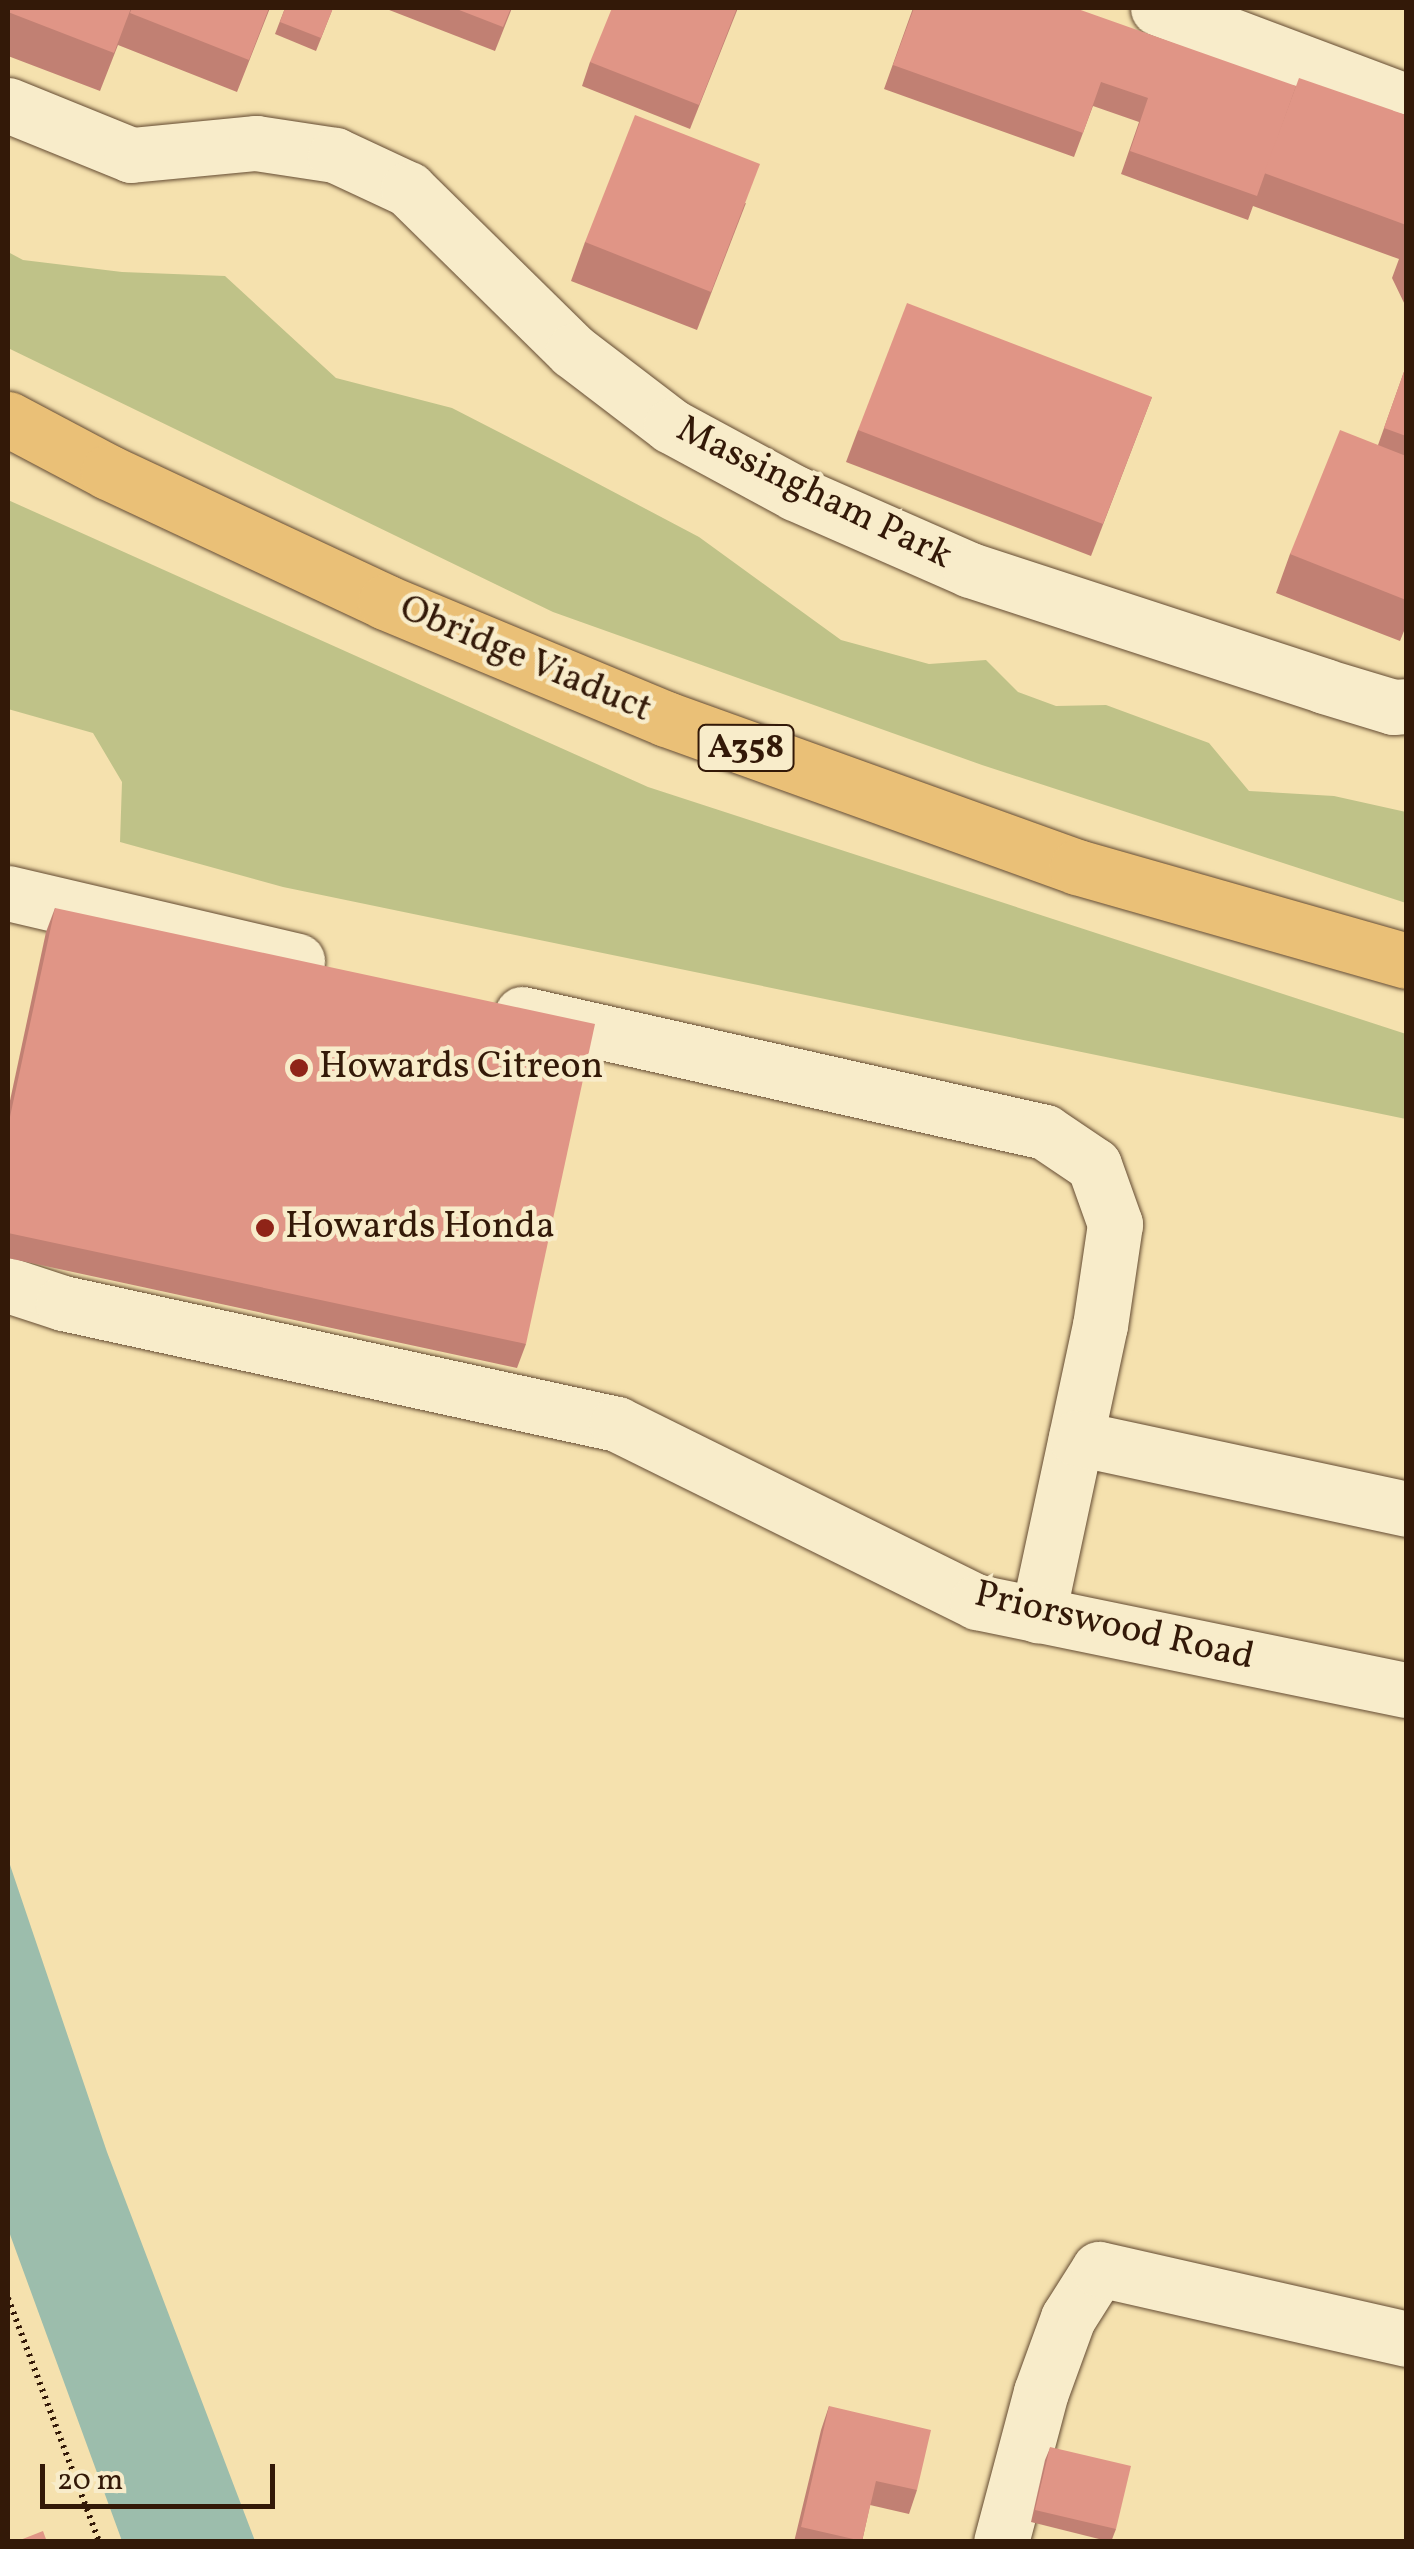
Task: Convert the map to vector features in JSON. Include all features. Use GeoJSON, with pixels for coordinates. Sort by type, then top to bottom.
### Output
{"type":"FeatureCollection","features":[{"type":"Feature","properties":{"kind":"main road","name":"Obridge Viaduct"},"geometry":{"type":"LineString","coordinates":[[8,419],[108,472],[385,602],[666,719],[1078,867],[1406,961]]}},
{"type":"Feature","properties":{"kind":"street"},"geometry":{"type":"LineString","coordinates":[[1158,8],[1406,101]]}},
{"type":"Feature","properties":{"kind":"street","name":"Massingham Park"},"geometry":{"type":"LineString","coordinates":[[8,105],[131,155],[256,142],[335,155],[408,190],[573,351],[671,426],[795,493],[970,570],[1324,686],[1393,706],[1406,706]]}},
{"type":"Feature","properties":{"kind":"street"},"geometry":{"type":"LineString","coordinates":[[8,893],[349,974]]}},
{"type":"Feature","properties":{"kind":"street"},"geometry":{"type":"LineString","coordinates":[[465,1000],[1046,1132],[1094,1165],[1115,1224],[1100,1325],[1038,1615]]}},
{"type":"Feature","properties":{"kind":"street","name":"Priorswood Road"},"geometry":{"type":"LineString","coordinates":[[8,1285],[63,1303],[617,1424],[976,1602],[1406,1690]]}},
{"type":"Feature","properties":{"kind":"street"},"geometry":{"type":"LineString","coordinates":[[1076,1438],[1406,1510]]}},
{"type":"Feature","properties":{"kind":"street"},"geometry":{"type":"LineString","coordinates":[[1001,2542],[1040,2392],[1068,2318],[1099,2269],[1406,2340]]}},
{"type":"Feature","properties":{"kind":"path"},"geometry":{"type":"LineString","coordinates":[[8,2298],[99,2542]]}},
{"type":"Feature","properties":{"kind":"green space"},"geometry":{"type":"Polygon","coordinates":[[[8,252],[23,260],[122,272],[225,276],[336,378],[452,408],[555,461],[699,537],[841,640],[929,664],[986,660],[1018,692],[1056,706],[1106,705],[1209,743],[1249,791],[1334,796],[1406,812],[1406,903],[982,765],[553,612],[8,348],[8,252]]]}},
{"type":"Feature","properties":{"kind":"green space"},"geometry":{"type":"Polygon","coordinates":[[[8,500],[648,787],[1406,1034],[1406,1119],[283,887],[120,842],[122,782],[93,733],[8,709],[8,500]]]}},
{"type":"Feature","properties":{"kind":"shaded area"},"geometry":{"type":"Polygon","coordinates":[[[8,1859],[107,2152],[255,2541],[122,2541],[8,2229],[8,1859]]]}},
{"type":"Feature","properties":{"kind":"building"},"geometry":{"type":"Polygon","coordinates":[[[8,8],[131,8],[114,53],[8,12],[8,8]]]}},
{"type":"Feature","properties":{"kind":"building"},"geometry":{"type":"Polygon","coordinates":[[[132,8],[269,8],[249,60],[130,13],[132,8]]]}},
{"type":"Feature","properties":{"kind":"building"},"geometry":{"type":"Polygon","coordinates":[[[285,8],[333,8],[321,38],[280,22],[285,8]]]}},
{"type":"Feature","properties":{"kind":"building"},"geometry":{"type":"Polygon","coordinates":[[[454,8],[511,8],[503,27],[454,8]]]}},
{"type":"Feature","properties":{"kind":"building"},"geometry":{"type":"Polygon","coordinates":[[[612,8],[737,8],[699,105],[590,62],[612,8]]]}},
{"type":"Feature","properties":{"kind":"building"},"geometry":{"type":"Polygon","coordinates":[[[914,8],[1075,8],[1296,86],[1257,196],[1130,151],[1148,98],[1101,82],[1083,133],[893,65],[914,8]]]}},
{"type":"Feature","properties":{"kind":"building"},"geometry":{"type":"Polygon","coordinates":[[[1299,78],[1406,115],[1406,225],[1264,173],[1299,78]]]}},
{"type":"Feature","properties":{"kind":"building"},"geometry":{"type":"Polygon","coordinates":[[[635,115],[760,164],[711,292],[585,242],[635,115]]]}},
{"type":"Feature","properties":{"kind":"building"},"geometry":{"type":"Polygon","coordinates":[[[907,303],[1152,397],[1103,524],[858,430],[907,303]]]}},
{"type":"Feature","properties":{"kind":"building"},"geometry":{"type":"Polygon","coordinates":[[[1406,366],[1406,436],[1384,428],[1406,366]]]}},
{"type":"Feature","properties":{"kind":"building"},"geometry":{"type":"Polygon","coordinates":[[[1340,430],[1406,456],[1406,600],[1290,554],[1340,430]]]}},
{"type":"Feature","properties":{"kind":"building"},"geometry":{"type":"Polygon","coordinates":[[[55,908],[595,1024],[526,1344],[8,1233],[8,1126],[55,908]]]}},
{"type":"Feature","properties":{"kind":"building"},"geometry":{"type":"Polygon","coordinates":[[[829,2406],[931,2430],[917,2490],[876,2481],[862,2541],[801,2527],[829,2406]]]}},
{"type":"Feature","properties":{"kind":"building"},"geometry":{"type":"Polygon","coordinates":[[[1050,2447],[1131,2466],[1116,2529],[1035,2510],[1050,2447]]]}},
{"type":"Feature","properties":{"kind":"building"},"geometry":{"type":"Polygon","coordinates":[[[43,2531],[47,2542],[15,2542],[43,2531]]]}},
{"type":"Feature","properties":{"kind":"place","name":"Howards Citreon"},"geometry":{"type":"Point","coordinates":[299,1068]}},
{"type":"Feature","properties":{"kind":"place","name":"Howards Honda"},"geometry":{"type":"Point","coordinates":[265,1228]}}]}
